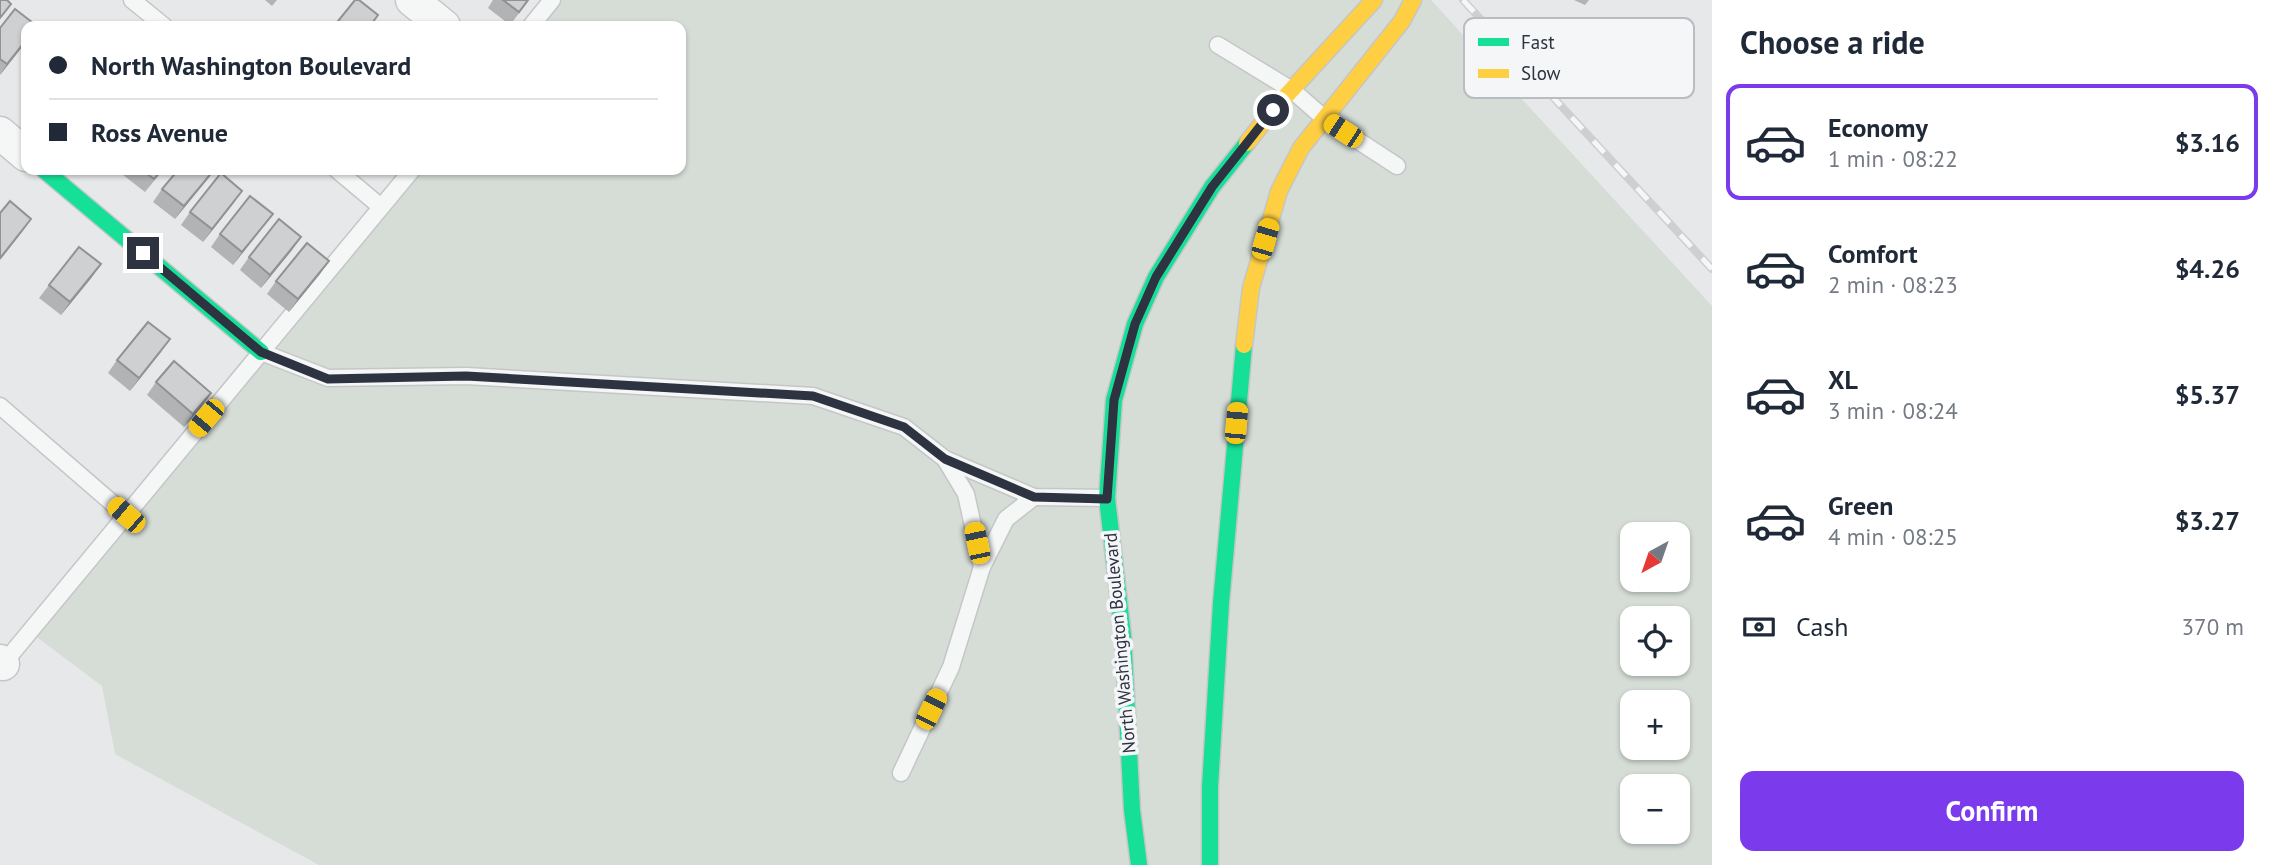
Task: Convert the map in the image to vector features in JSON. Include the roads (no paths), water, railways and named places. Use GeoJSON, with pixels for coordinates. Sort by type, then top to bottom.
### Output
{"type":"FeatureCollection","features":[{"type":"Feature","properties":{"kind":"street"},"geometry":{"type":"LineString","coordinates":[[412,0],[438,21]]}},
{"type":"Feature","properties":{"kind":"street","name":"North Washington Boulevard"},"geometry":{"type":"LineString","coordinates":[[1139,865],[1132,810],[1123,636],[1107,499],[1114,400],[1135,324],[1156,277],[1212,187],[1292,90],[1374,0]]}},
{"type":"Feature","properties":{"kind":"street"},"geometry":{"type":"LineString","coordinates":[[1210,865],[1210,787],[1221,603],[1238,397],[1251,288],[1279,191],[1301,148],[1402,21],[1413,0]]}},
{"type":"Feature","properties":{"kind":"street"},"geometry":{"type":"LineString","coordinates":[[0,133],[21,151]]}},
{"type":"Feature","properties":{"kind":"street"},"geometry":{"type":"LineString","coordinates":[[50,175],[261,352]]}},
{"type":"Feature","properties":{"kind":"lane"},"geometry":{"type":"LineString","coordinates":[[132,0],[158,21]]}},
{"type":"Feature","properties":{"kind":"lane"},"geometry":{"type":"LineString","coordinates":[[535,21],[552,0]]}},
{"type":"Feature","properties":{"kind":"lane"},"geometry":{"type":"LineString","coordinates":[[1218,45],[1292,90],[1325,119],[1397,166]]}},
{"type":"Feature","properties":{"kind":"lane"},"geometry":{"type":"LineString","coordinates":[[343,175],[381,207]]}},
{"type":"Feature","properties":{"kind":"lane"},"geometry":{"type":"LineString","coordinates":[[2,663],[408,175]]}},
{"type":"Feature","properties":{"kind":"lane"},"geometry":{"type":"LineString","coordinates":[[261,352],[328,379],[466,376],[813,396],[904,427],[945,459],[1034,497],[1107,499]]}},
{"type":"Feature","properties":{"kind":"lane"},"geometry":{"type":"LineString","coordinates":[[0,406],[126,515]]}},
{"type":"Feature","properties":{"kind":"lane"},"geometry":{"type":"LineString","coordinates":[[945,459],[966,494],[982,567]]}},
{"type":"Feature","properties":{"kind":"lane"},"geometry":{"type":"LineString","coordinates":[[901,773],[951,667],[982,567],[1006,519],[1034,497]]}},
{"type":"Feature","properties":{"kind":"railway"},"geometry":{"type":"LineString","coordinates":[[1463,0],[1480,18]]}},
{"type":"Feature","properties":{"kind":"railway"},"geometry":{"type":"LineString","coordinates":[[1554,98],[1712,269]]}}]}
